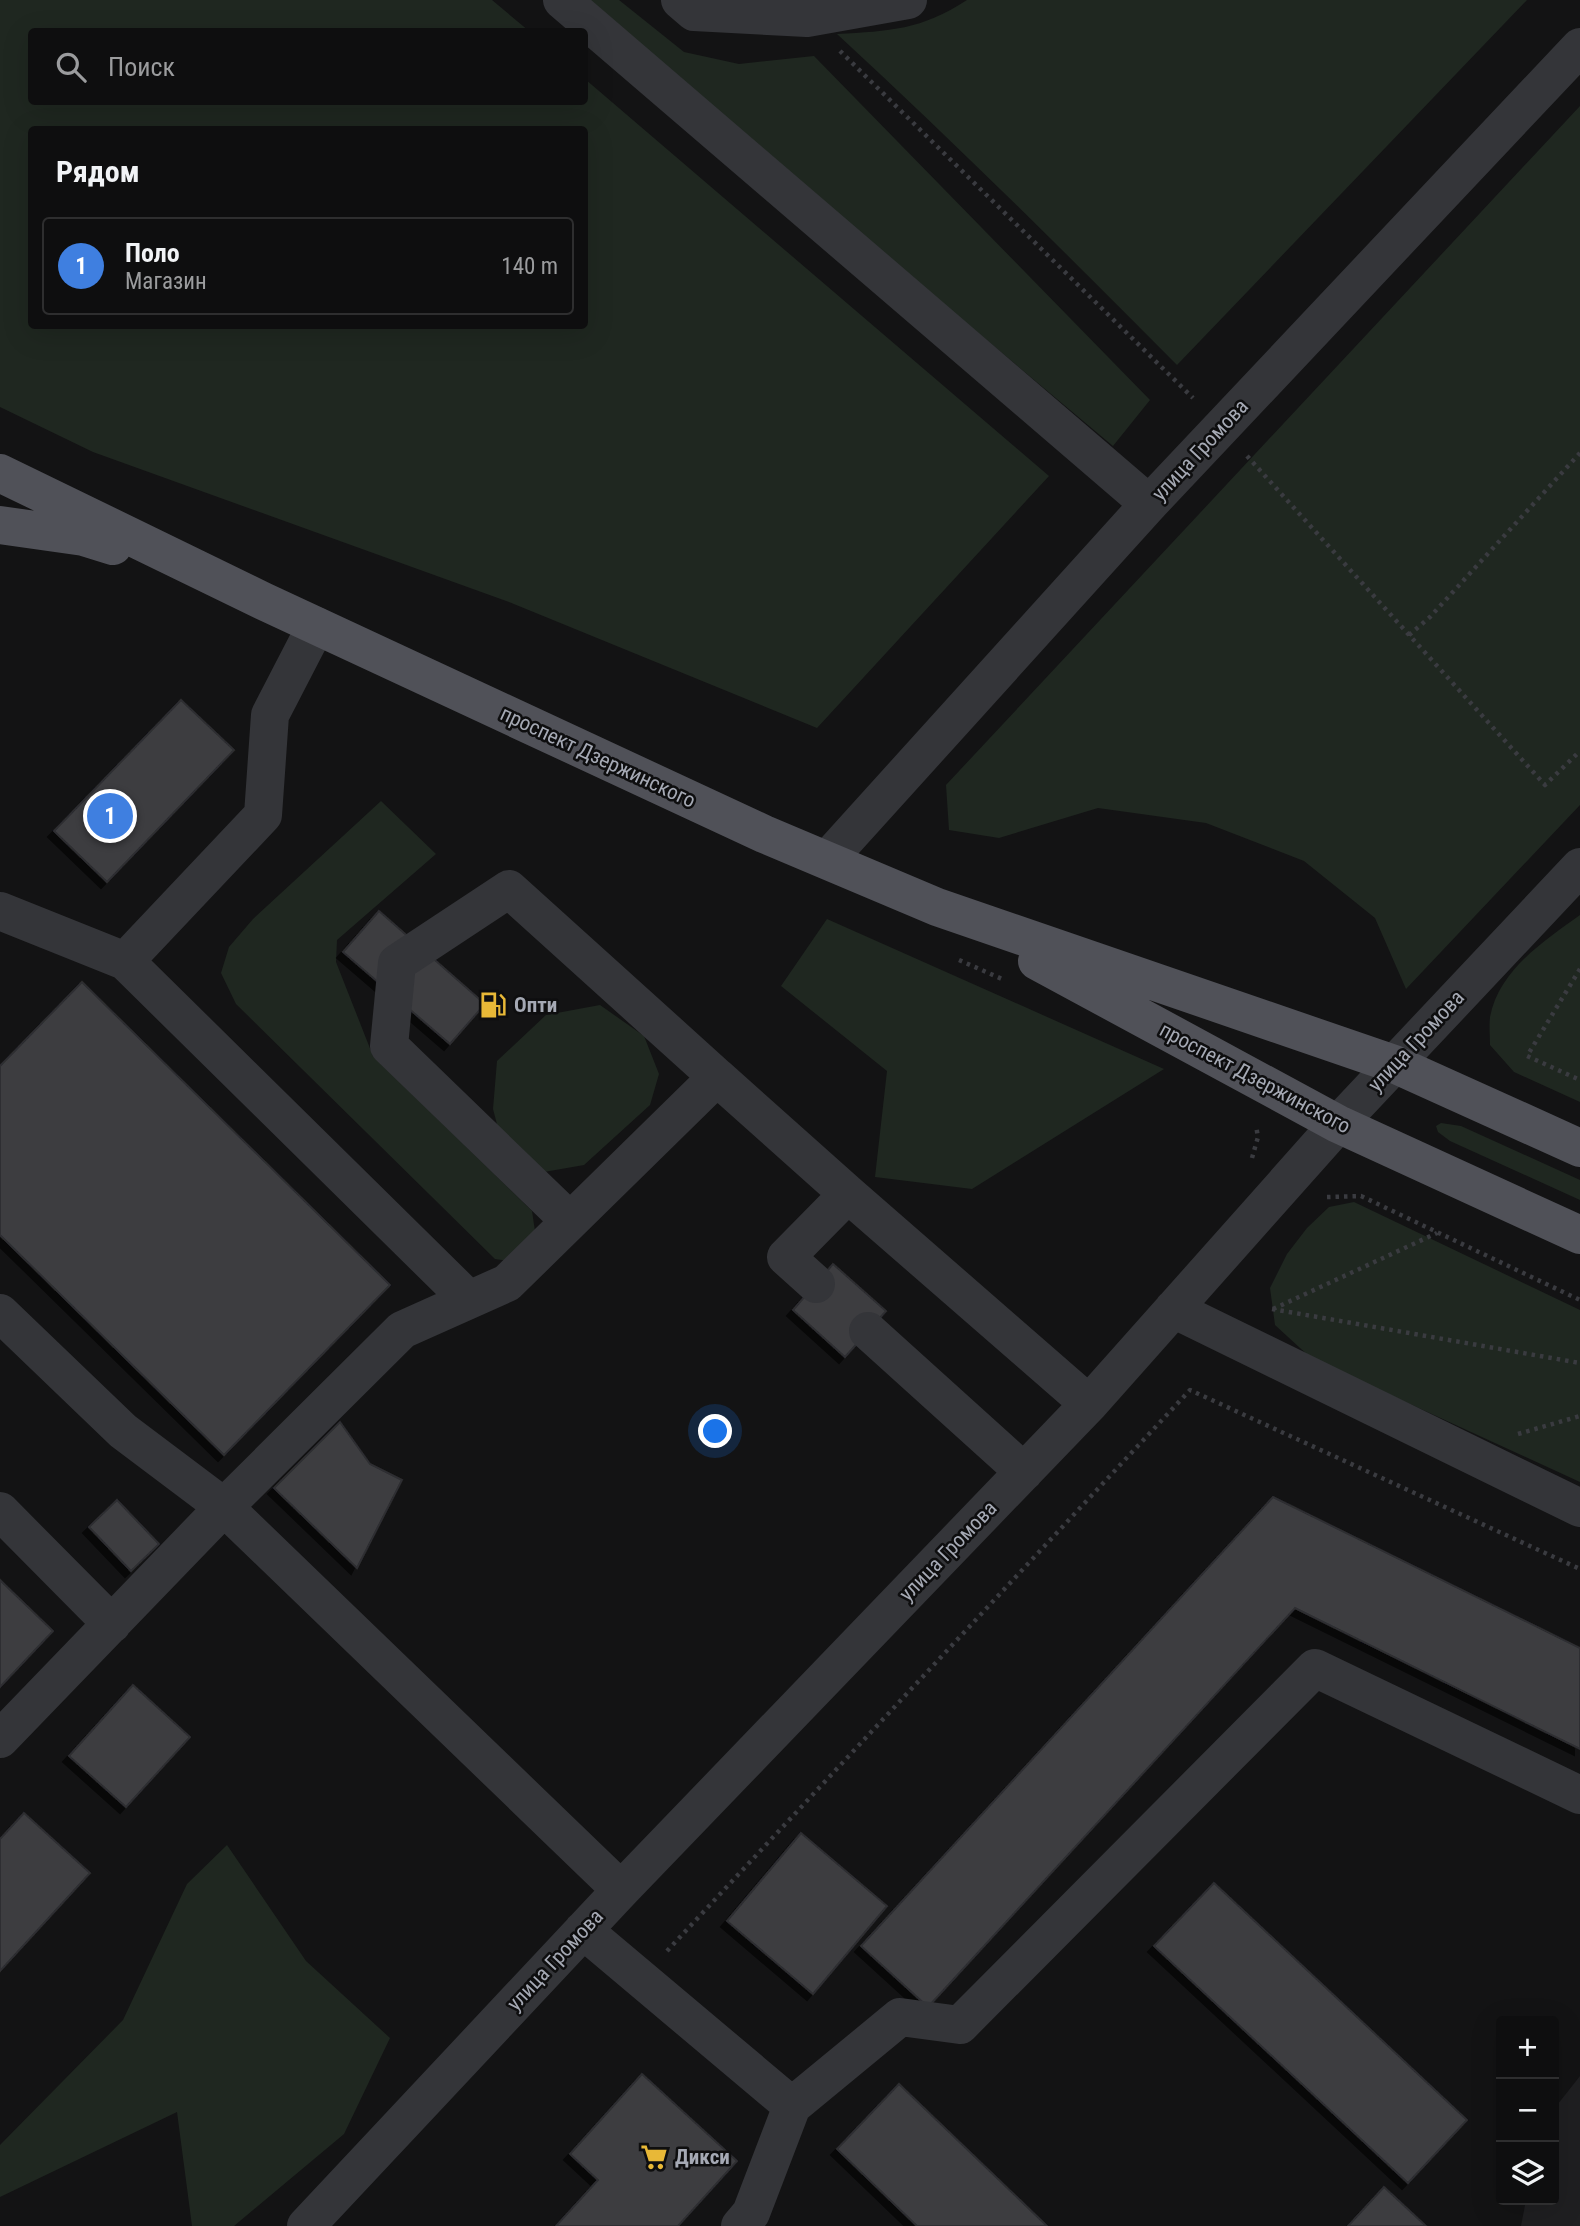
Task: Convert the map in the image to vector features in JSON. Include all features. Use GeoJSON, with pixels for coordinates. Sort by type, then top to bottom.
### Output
{"type":"FeatureCollection","features":[{"type":"Feature","properties":{"kind":"main road"},"geometry":{"type":"LineString","coordinates":[[0,473],[263,601]]}},
{"type":"Feature","properties":{"kind":"main road"},"geometry":{"type":"LineString","coordinates":[[0,525],[84,537],[173,565],[263,601]]}},
{"type":"Feature","properties":{"kind":"main road","name":"проспект Дзержинского"},"geometry":{"type":"LineString","coordinates":[[263,601],[751,828],[937,907],[1394,1065],[1580,1148]]}},
{"type":"Feature","properties":{"kind":"main road","name":"проспект Дзержинского"},"geometry":{"type":"LineString","coordinates":[[937,907],[1338,1124],[1580,1235]]}},
{"type":"Feature","properties":{"kind":"street"},"geometry":{"type":"LineString","coordinates":[[562,0],[1149,504]]}},
{"type":"Feature","properties":{"kind":"street"},"geometry":{"type":"LineString","coordinates":[[680,0],[694,12],[807,18],[908,0]]}},
{"type":"Feature","properties":{"kind":"street","name":"улица Громова"},"geometry":{"type":"LineString","coordinates":[[827,860],[1149,504],[1580,47]]}},
{"type":"Feature","properties":{"kind":"street"},"geometry":{"type":"LineString","coordinates":[[125,961],[263,815],[270,715],[316,626]]}},
{"type":"Feature","properties":{"kind":"street","name":"улица Громова"},"geometry":{"type":"LineString","coordinates":[[306,2226],[621,1890],[1088,1404],[1338,1124],[1579,869]]}},
{"type":"Feature","properties":{"kind":"street"},"geometry":{"type":"LineString","coordinates":[[570,1221],[388,1046],[397,963],[509,889],[848,1194],[1088,1404]]}},
{"type":"Feature","properties":{"kind":"street"},"geometry":{"type":"LineString","coordinates":[[0,911],[125,961],[468,1299]]}},
{"type":"Feature","properties":{"kind":"street"},"geometry":{"type":"LineString","coordinates":[[0,1739],[224,1507],[402,1330],[507,1283],[718,1077]]}},
{"type":"Feature","properties":{"kind":"street"},"geometry":{"type":"LineString","coordinates":[[816,1284],[786,1257],[848,1194]]}},
{"type":"Feature","properties":{"kind":"street"},"geometry":{"type":"LineString","coordinates":[[1173,1309],[1580,1508]]}},
{"type":"Feature","properties":{"kind":"street"},"geometry":{"type":"LineString","coordinates":[[0,1313],[123,1431],[224,1507],[621,1890]]}},
{"type":"Feature","properties":{"kind":"street"},"geometry":{"type":"LineString","coordinates":[[868,1331],[1024,1472]]}},
{"type":"Feature","properties":{"kind":"street"},"geometry":{"type":"LineString","coordinates":[[0,1511],[112,1624]]}},
{"type":"Feature","properties":{"kind":"street"},"geometry":{"type":"LineString","coordinates":[[740,2226],[751,2213],[792,2106],[900,2017],[960,2025],[1315,1668],[1580,1795]]}},
{"type":"Feature","properties":{"kind":"street"},"geometry":{"type":"LineString","coordinates":[[583,1930],[792,2106]]}},
{"type":"Feature","properties":{"kind":"path"},"geometry":{"type":"LineString","coordinates":[[1409,635],[1430,617],[1580,453]]}},
{"type":"Feature","properties":{"kind":"path"},"geometry":{"type":"LineString","coordinates":[[1580,969],[1527,1056],[1580,1080]]}},
{"type":"Feature","properties":{"kind":"path"},"geometry":{"type":"LineString","coordinates":[[1317,1202],[1326,1197],[1361,1196],[1580,1300]]}},
{"type":"Feature","properties":{"kind":"path"},"geometry":{"type":"LineString","coordinates":[[1438,1233],[1272,1309],[1580,1363]]}},
{"type":"Feature","properties":{"kind":"path"},"geometry":{"type":"LineString","coordinates":[[640,1979],[1190,1390],[1580,1569]]}},
{"type":"Feature","properties":{"kind":"shaded area"},"geometry":{"type":"Polygon","coordinates":[[[0,0],[492,0],[525,28],[28,28],[28,105],[588,105],[588,82],[1049,476],[817,728],[509,602],[93,452],[0,407],[0,0]]]}},
{"type":"Feature","properties":{"kind":"shaded area"},"geometry":{"type":"Polygon","coordinates":[[[581,0],[619,0],[684,52],[739,64],[814,56],[1150,400],[1113,446],[581,0]]]}},
{"type":"Feature","properties":{"kind":"shaded area"},"geometry":{"type":"Polygon","coordinates":[[[967,0],[1527,0],[1177,365],[1009,198],[837,34],[905,27],[935,18],[967,0]]]}},
{"type":"Feature","properties":{"kind":"shaded area"},"geometry":{"type":"Polygon","coordinates":[[[1580,106],[1580,805],[1406,989],[1375,918],[1304,861],[1206,823],[1098,808],[999,838],[949,830],[946,785],[1580,106]]]}},
{"type":"Feature","properties":{"kind":"shaded area"},"geometry":{"type":"Polygon","coordinates":[[[381,801],[436,854],[337,940],[336,962],[373,1056],[532,1211],[536,1238],[509,1261],[495,1259],[236,1004],[221,973],[229,947],[253,919],[381,801]]]}},
{"type":"Feature","properties":{"kind":"shaded area"},"geometry":{"type":"Polygon","coordinates":[[[1580,915],[1580,1102],[1514,1072],[1490,1045],[1490,1017],[1495,1000],[1513,971],[1538,946],[1580,915]]]}},
{"type":"Feature","properties":{"kind":"shaded area"},"geometry":{"type":"Polygon","coordinates":[[[827,919],[1164,1069],[972,1189],[875,1177],[887,1071],[781,986],[827,919]]]}},
{"type":"Feature","properties":{"kind":"shaded area"},"geometry":{"type":"Polygon","coordinates":[[[600,1005],[644,1036],[659,1074],[650,1105],[584,1165],[544,1172],[503,1147],[493,1109],[497,1061],[546,1015],[600,1005]]]}},
{"type":"Feature","properties":{"kind":"shaded area"},"geometry":{"type":"Polygon","coordinates":[[[1441,1123],[1461,1126],[1580,1180],[1580,1200],[1450,1141],[1438,1132],[1436,1126],[1441,1123]]]}},
{"type":"Feature","properties":{"kind":"shaded area"},"geometry":{"type":"Polygon","coordinates":[[[1354,1202],[1580,1310],[1580,1482],[1312,1359],[1275,1325],[1270,1288],[1287,1254],[1307,1228],[1329,1207],[1354,1202]]]}},
{"type":"Feature","properties":{"kind":"shaded area"},"geometry":{"type":"Polygon","coordinates":[[[227,1845],[306,1961],[390,2038],[344,2134],[234,2226],[192,2226],[177,2112],[0,2197],[0,2145],[123,2020],[187,1884],[227,1845]]]}},
{"type":"Feature","properties":{"kind":"shaded area"},"geometry":{"type":"Polygon","coordinates":[[[1580,2076],[1580,2226],[1521,2226],[1525,2205],[1559,2205],[1559,2103],[1580,2076]]]}},
{"type":"Feature","properties":{"kind":"building"},"geometry":{"type":"Polygon","coordinates":[[[181,700],[234,750],[107,882],[54,831],[181,700]]]}},
{"type":"Feature","properties":{"kind":"building"},"geometry":{"type":"Polygon","coordinates":[[[379,911],[485,1004],[450,1044],[343,952],[379,911]]]}},
{"type":"Feature","properties":{"kind":"building"},"geometry":{"type":"Polygon","coordinates":[[[82,982],[390,1285],[224,1455],[0,1235],[0,1066],[82,982]]]}},
{"type":"Feature","properties":{"kind":"building"},"geometry":{"type":"Polygon","coordinates":[[[833,1264],[886,1311],[845,1357],[793,1310],[833,1264]]]}},
{"type":"Feature","properties":{"kind":"building"},"geometry":{"type":"Polygon","coordinates":[[[340,1422],[370,1464],[402,1480],[357,1568],[274,1488],[340,1422]]]}},
{"type":"Feature","properties":{"kind":"building"},"geometry":{"type":"Polygon","coordinates":[[[1273,1497],[1580,1648],[1580,1749],[1295,1608],[928,2007],[861,1946],[1273,1497]]]}},
{"type":"Feature","properties":{"kind":"building"},"geometry":{"type":"Polygon","coordinates":[[[117,1500],[159,1544],[131,1571],[89,1527],[117,1500]]]}},
{"type":"Feature","properties":{"kind":"building"},"geometry":{"type":"Polygon","coordinates":[[[0,1580],[53,1631],[0,1687],[0,1580]]]}},
{"type":"Feature","properties":{"kind":"building"},"geometry":{"type":"Polygon","coordinates":[[[133,1685],[190,1737],[126,1807],[69,1756],[133,1685]]]}},
{"type":"Feature","properties":{"kind":"building"},"geometry":{"type":"Polygon","coordinates":[[[24,1813],[90,1873],[0,1971],[0,1839],[24,1813]]]}},
{"type":"Feature","properties":{"kind":"building"},"geometry":{"type":"Polygon","coordinates":[[[801,1833],[887,1906],[813,1994],[727,1921],[801,1833]]]}},
{"type":"Feature","properties":{"kind":"building"},"geometry":{"type":"Polygon","coordinates":[[[1214,1883],[1467,2120],[1408,2183],[1154,1946],[1214,1883]]]}},
{"type":"Feature","properties":{"kind":"building"},"geometry":{"type":"Polygon","coordinates":[[[642,2074],[737,2161],[678,2226],[556,2226],[598,2180],[570,2154],[642,2074]]]}},
{"type":"Feature","properties":{"kind":"building"},"geometry":{"type":"Polygon","coordinates":[[[899,2084],[1047,2226],[917,2226],[837,2149],[899,2084]]]}},
{"type":"Feature","properties":{"kind":"building"},"geometry":{"type":"Polygon","coordinates":[[[1384,2187],[1426,2226],[1348,2226],[1384,2187]]]}},
{"type":"Feature","properties":{"kind":"place","name":"Поло"},"geometry":{"type":"Point","coordinates":[110,816]}},
{"type":"Feature","properties":{"kind":"place","name":"Опти"},"geometry":{"type":"Point","coordinates":[493,1005]}},
{"type":"Feature","properties":{"kind":"place","name":"Дикси"},"geometry":{"type":"Point","coordinates":[654,2157]}}]}
